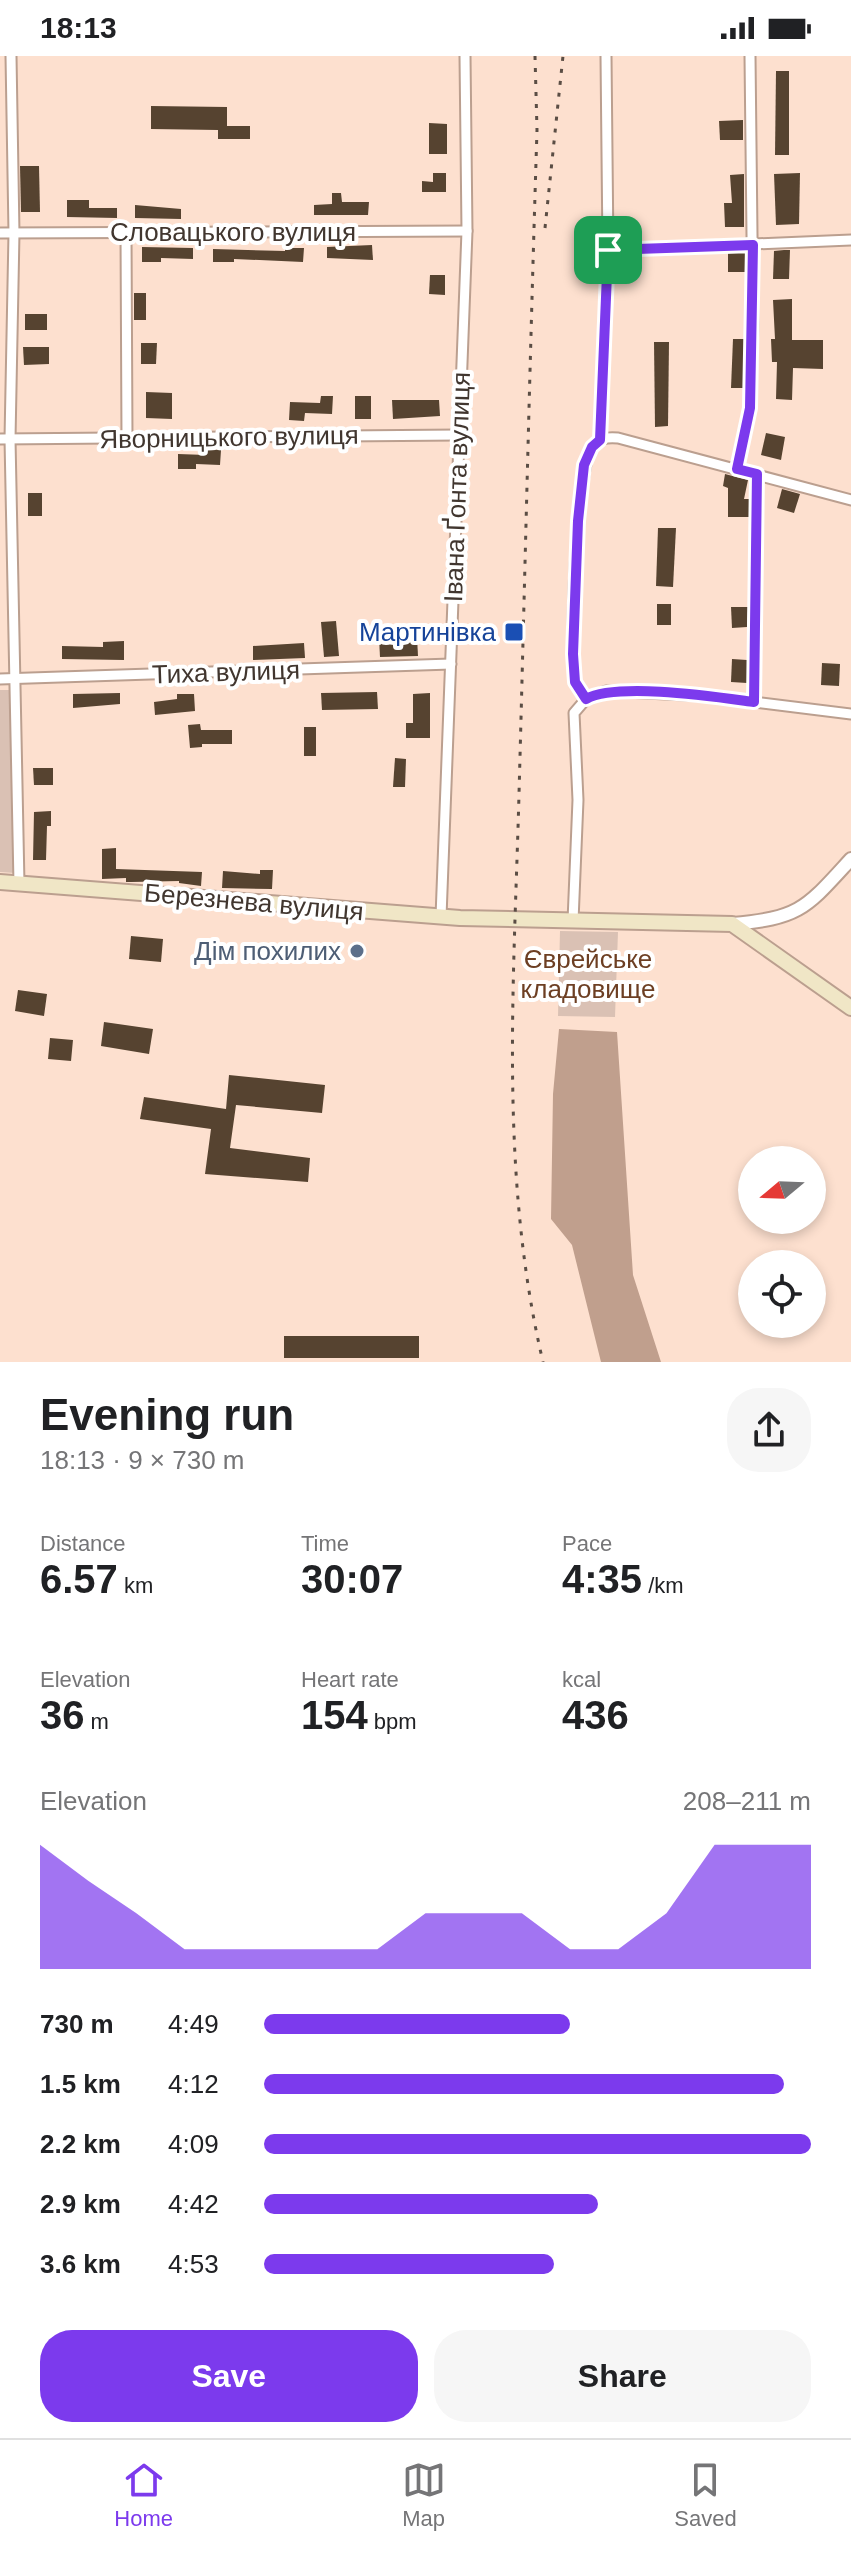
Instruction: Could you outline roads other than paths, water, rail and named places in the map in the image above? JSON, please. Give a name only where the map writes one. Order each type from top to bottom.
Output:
[{"type":"main road","name":"Березнева вулиця","points":[[0,882],[441,917],[732,924]]},
{"type":"main road","points":[[732,924],[851,1008]]},
{"type":"street","points":[[11,56],[14,233],[5,439],[15,679],[19,884]]},
{"type":"street","name":"Івана Ґонта вулиця","points":[[441,917],[467,231],[465,56]]},
{"type":"street","points":[[600,440],[608,250],[606,56]]},
{"type":"street","points":[[737,469],[750,408],[753,245],[750,56]]},
{"type":"street","name":"Словацького вулиця","points":[[0,233],[467,231]]},
{"type":"street","points":[[126,233],[127,438]]},
{"type":"street","points":[[608,250],[851,240]]},
{"type":"street","name":"Яворницького вулиця","points":[[5,439],[459,435]]},
{"type":"street","points":[[586,699],[575,682],[573,654],[578,521],[584,465],[592,447],[600,440],[618,438],[851,500]]},
{"type":"street","points":[[754,702],[757,474]]},
{"type":"street","name":"Тиха вулиця","points":[[0,679],[451,664]]},
{"type":"street","points":[[573,921],[578,800],[574,713],[586,699],[606,691],[705,696],[851,714]]},
{"type":"street","points":[[732,924],[775,920],[809,905],[851,859]]},
{"type":"railway","points":[[535,56],[537,130],[514,937],[513,1079],[520,1221],[529,1292],[543,1362]]},
{"type":"railway","points":[[545,228],[563,56]]},
{"type":"place","name":"Мартинівка","points":[[514,632]]},
{"type":"place","name":"Дiм похилих","points":[[357,951]]},
{"type":"park label","name":"Єврейське кладовище","points":[[588,974]]}]
